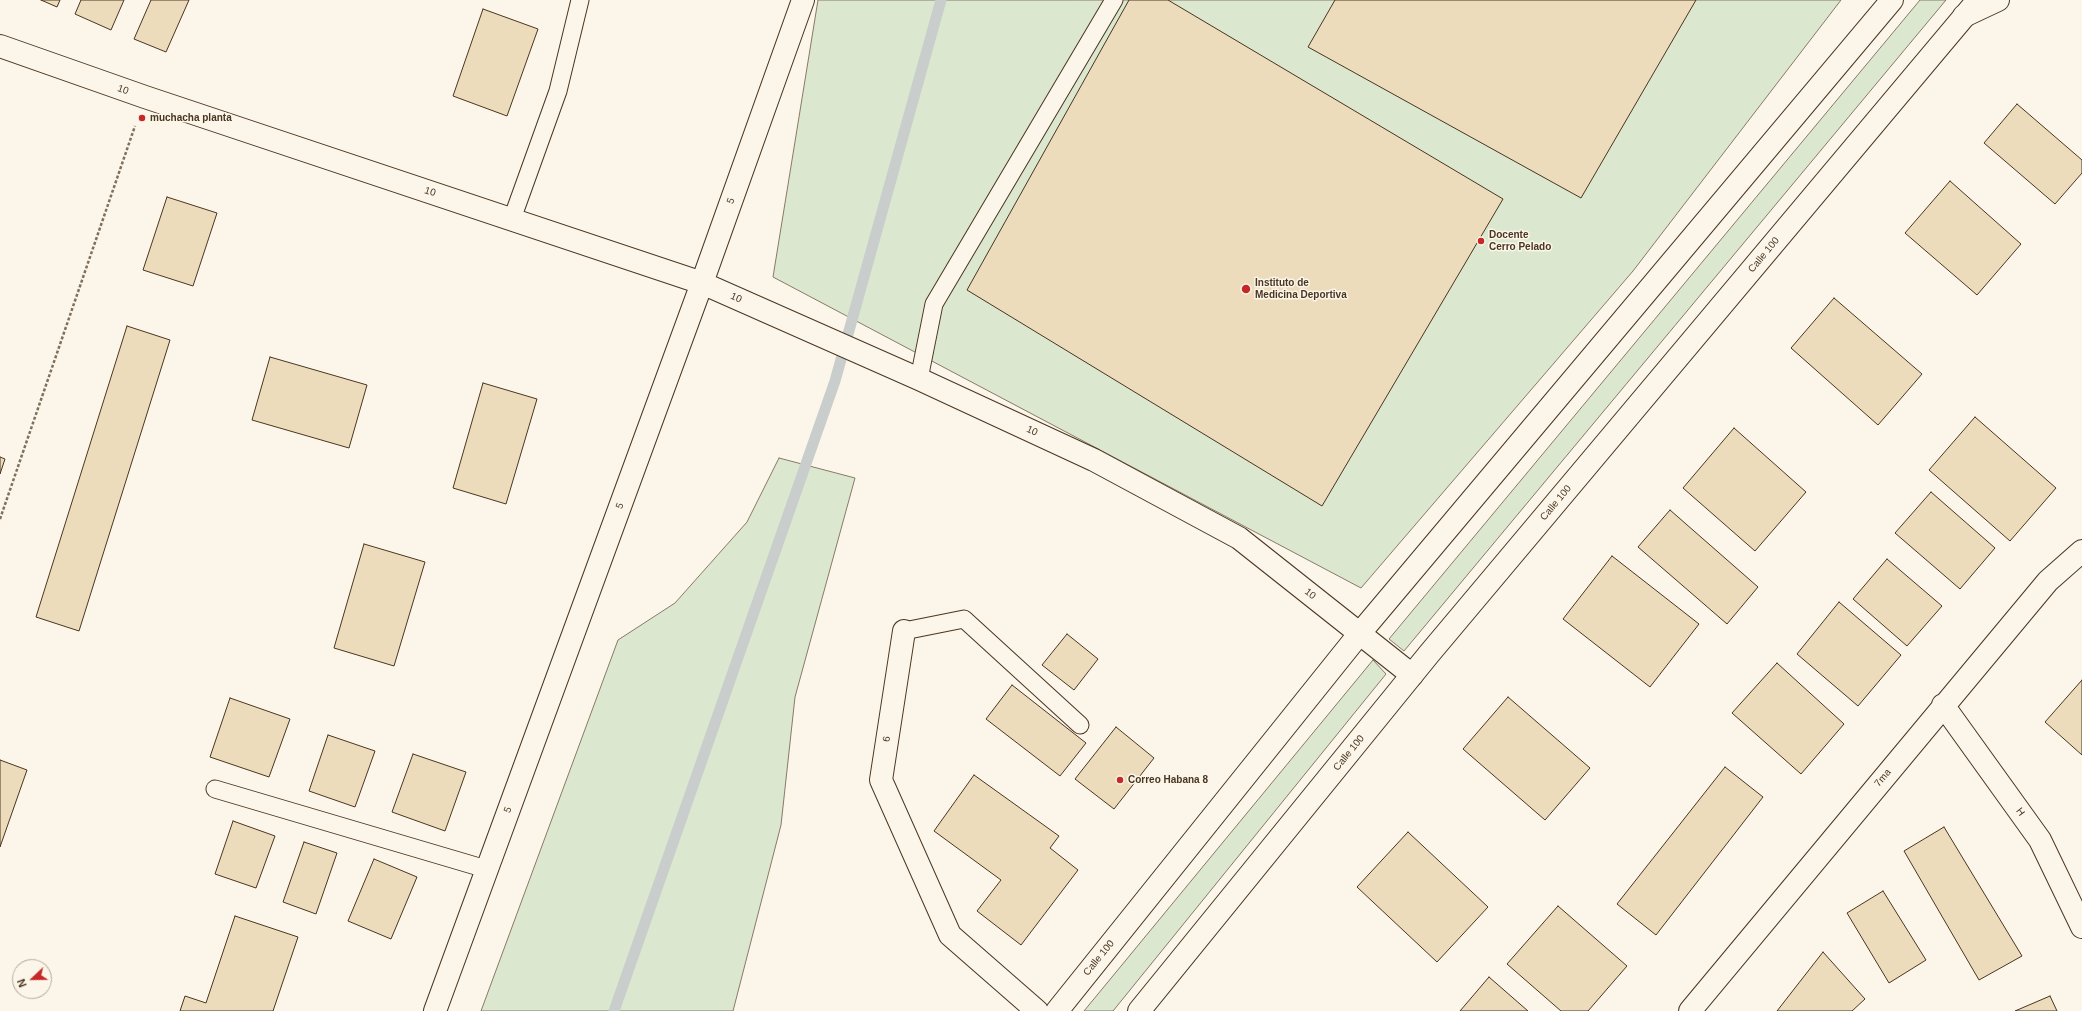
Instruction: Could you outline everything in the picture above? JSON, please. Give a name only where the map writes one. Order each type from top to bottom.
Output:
[{"type":"main road","name":"5","points":[[435,1011],[702,283],[803,0]]},
{"type":"main road","name":"Calle 100","points":[[1057,1011],[1360,633],[1892,0]]},
{"type":"main road","name":"Calle 100","points":[[1140,1011],[1412,675],[1978,0]]},
{"type":"main road","points":[[1964,16],[1998,0]]},
{"type":"main road","name":"10","points":[[0,46],[145,97],[702,283],[868,356],[1094,460],[1239,538],[1412,675]]},
{"type":"main road","name":"7ma","points":[[1690,1011],[1943,705],[2048,581],[2082,551]]},
{"type":"main road","name":"6","points":[[904,631],[881,780],[950,935],[1037,1011]]},
{"type":"main road","name":"H","points":[[1943,705],[2040,840],[2082,926]]},
{"type":"lane","points":[[512,219],[558,90],[580,0]]},
{"type":"lane","points":[[919,379],[934,304],[1114,0]]},
{"type":"lane","name":"6","points":[[904,631],[964,619],[1080,725]]},
{"type":"lane","points":[[215,789],[486,869]]},
{"type":"path","points":[[0,519],[145,97]]},
{"type":"green space","points":[[818,0],[1841,0],[1633,271],[1361,588],[773,277]]},
{"type":"green space","points":[[1920,0],[1946,0],[1404,651],[1389,639]]},
{"type":"green space","points":[[779,458],[855,478],[795,697],[781,825],[733,1011],[481,1011],[618,640],[675,603],[747,522]]},
{"type":"green space","points":[[1373,660],[1386,674],[1113,1011],[1084,1011]]},
{"type":"building","points":[[41,0],[60,0],[57,7]]},
{"type":"building","points":[[81,0],[124,0],[111,30],[75,14]]},
{"type":"building","points":[[151,0],[189,0],[166,52],[134,39]]},
{"type":"building","points":[[1129,0],[1168,0],[1503,199],[1322,506],[967,290]]},
{"type":"building","points":[[1335,0],[1696,0],[1581,198],[1308,47]]},
{"type":"building","points":[[483,9],[538,29],[507,116],[453,96]]},
{"type":"building","points":[[2017,104],[2082,160],[2082,173],[2055,204],[1984,143]]},
{"type":"building","points":[[1950,181],[2021,244],[1977,295],[1905,233]]},
{"type":"building","points":[[167,197],[217,213],[193,286],[143,270]]},
{"type":"building","points":[[1834,298],[1922,374],[1878,425],[1791,348]]},
{"type":"building","points":[[127,326],[170,340],[79,631],[36,617]]},
{"type":"building","points":[[270,357],[367,385],[349,448],[252,420]]},
{"type":"building","points":[[483,383],[537,399],[506,504],[453,488]]},
{"type":"building","points":[[1975,417],[2056,488],[2010,541],[1929,470]]},
{"type":"building","points":[[1734,428],[1806,492],[1755,551],[1683,488]]},
{"type":"building","points":[[0,457],[5,459],[0,474]]},
{"type":"building","points":[[1931,492],[1995,548],[1960,589],[1895,533]]},
{"type":"building","points":[[1670,510],[1758,587],[1727,624],[1638,547]]},
{"type":"building","points":[[364,544],[425,562],[394,666],[334,648]]},
{"type":"building","points":[[1612,556],[1699,624],[1650,687],[1563,619]]},
{"type":"building","points":[[1887,559],[1942,606],[1907,646],[1853,599]]},
{"type":"building","points":[[1839,602],[1901,655],[1858,706],[1797,654]]},
{"type":"building","points":[[1067,634],[1098,659],[1074,690],[1042,665]]},
{"type":"building","points":[[1777,663],[1844,724],[1801,774],[1732,713]]},
{"type":"building","points":[[2082,680],[2082,755],[2045,722]]},
{"type":"building","points":[[1012,685],[1086,743],[1060,776],[986,719]]},
{"type":"building","points":[[1508,697],[1590,768],[1545,820],[1463,749]]},
{"type":"building","points":[[230,698],[290,719],[269,777],[210,757]]},
{"type":"building","points":[[1116,727],[1154,758],[1114,809],[1075,779]]},
{"type":"building","points":[[328,735],[375,751],[355,807],[309,791]]},
{"type":"building","points":[[413,754],[466,772],[445,831],[392,812]]},
{"type":"building","points":[[0,760],[27,770],[0,847]]},
{"type":"building","points":[[1725,767],[1763,797],[1656,935],[1617,904]]},
{"type":"building","points":[[974,775],[1059,836],[1050,848],[1078,870],[1021,945],[977,911],[1001,880],[934,831]]},
{"type":"building","points":[[233,821],[275,836],[256,888],[215,874]]},
{"type":"building","points":[[1944,827],[2022,956],[1979,980],[1904,851]]},
{"type":"building","points":[[1408,832],[1488,907],[1437,962],[1357,887]]},
{"type":"building","points":[[304,842],[337,853],[316,914],[283,902]]},
{"type":"building","points":[[374,859],[417,877],[391,939],[348,921]]},
{"type":"building","points":[[1883,891],[1926,960],[1889,983],[1847,913]]},
{"type":"building","points":[[1558,906],[1627,966],[1588,1011],[1561,1011],[1507,964]]},
{"type":"building","points":[[235,916],[298,937],[273,1011],[180,1011],[185,996],[206,1003]]},
{"type":"building","points":[[1823,952],[1865,999],[1852,1011],[1777,1011]]},
{"type":"building","points":[[1489,977],[1528,1011],[1460,1011]]},
{"type":"building","points":[[2050,996],[2057,1011],[2015,1011]]},
{"type":"waterway","points":[[614,1011],[835,381],[941,0]]},
{"type":"place","name":"muchacha planta","points":[[142,118]]},
{"type":"place","name":"Docente Cerro Pelado","points":[[1481,241]]},
{"type":"place","name":"Instituto de Medicina Deportiva","points":[[1246,289]]},
{"type":"place","name":"Correo Habana 8","points":[[1120,780]]}]
